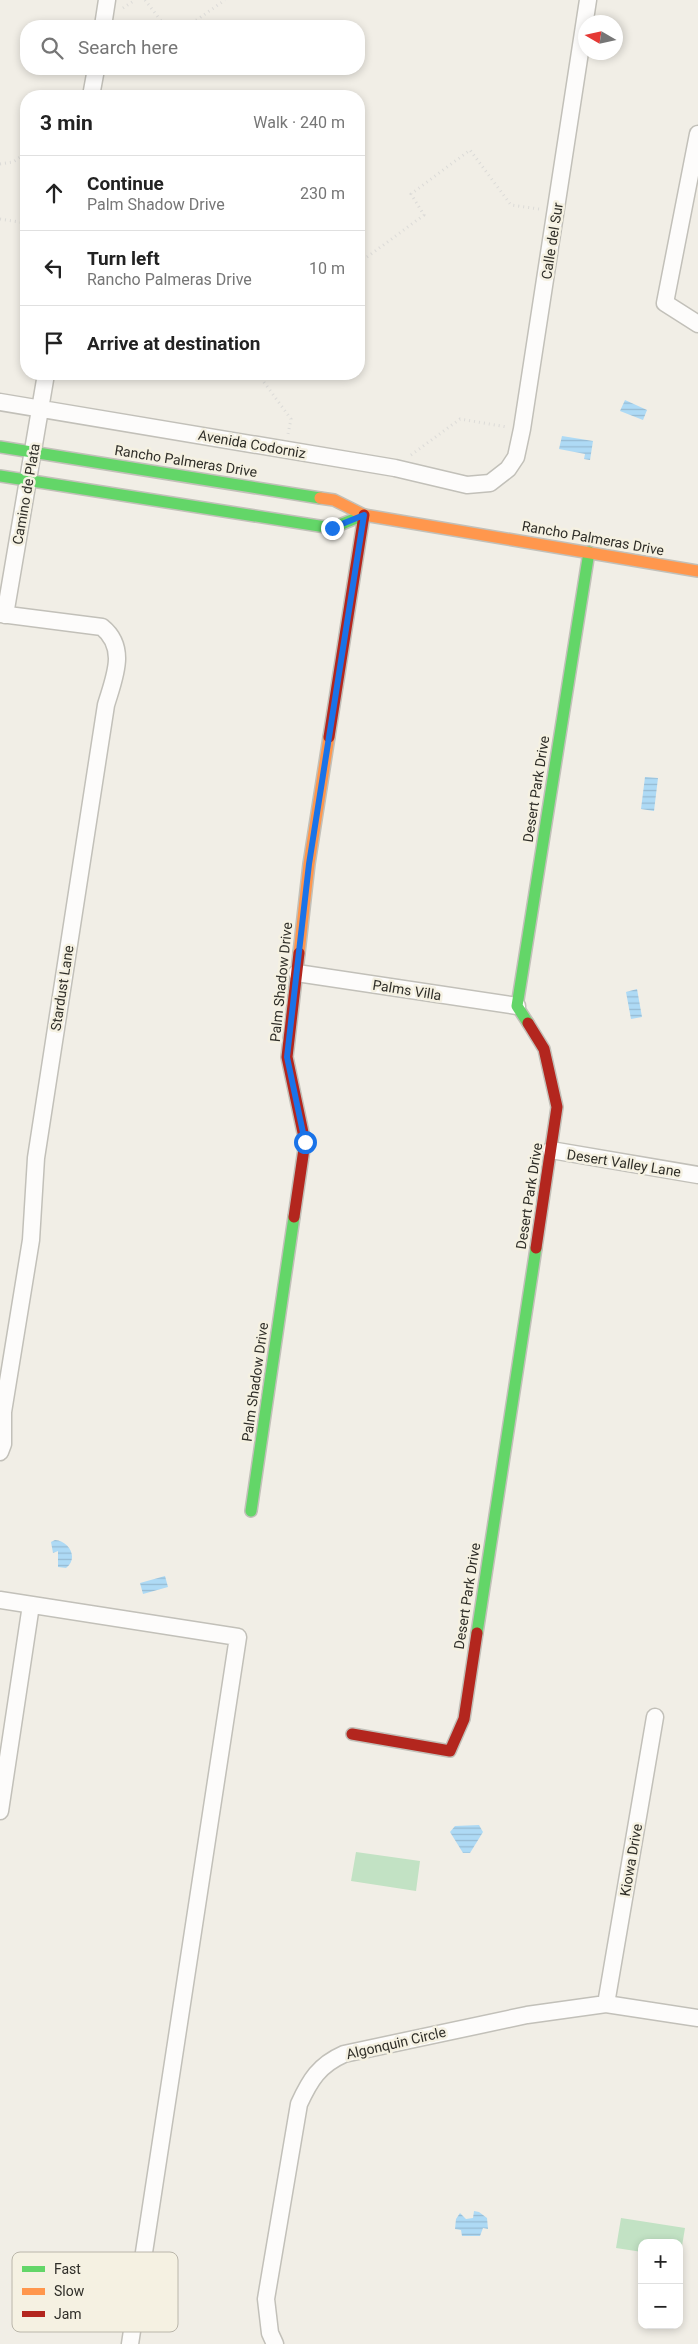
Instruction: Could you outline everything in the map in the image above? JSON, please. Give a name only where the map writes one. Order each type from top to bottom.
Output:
[{"type":"street","points":[[103,20],[107,0]]},
{"type":"street","name":"Calle del Sur","points":[[501,476],[508,470],[516,457],[522,430],[588,0]]},
{"type":"street","points":[[92,90],[95,75]]},
{"type":"street","points":[[698,134],[665,303],[698,324]]},
{"type":"street","name":"Camino de Plata","points":[[3,614],[34,452],[45,380]]},
{"type":"street","name":"Avenida Codorniz","points":[[0,402],[395,468],[467,484],[490,483],[501,476]]},
{"type":"street","name":"Rancho Palmeras Drive","points":[[0,446],[334,500],[364,515],[698,571]]},
{"type":"street","points":[[0,476],[332,528],[364,515]]},
{"type":"street","name":"Palm Shadow Drive","points":[[251,1511],[305,1142],[287,1057],[309,864],[364,515]]},
{"type":"street","name":"Desert Park Drive","points":[[352,1734],[450,1751],[464,1720],[557,1107],[544,1049],[517,1006],[589,552]]},
{"type":"street","name":"Stardust Lane","points":[[0,1452],[3,1444],[3,1412],[31,1240],[36,1158],[106,705],[117,667],[118,652],[113,639],[102,627],[3,614]]},
{"type":"street","name":"Palms Villa","points":[[297,973],[517,1006]]},
{"type":"street","name":"Desert Valley Lane","points":[[551,1150],[698,1175]]},
{"type":"street","points":[[0,1600],[238,1637],[144,2252]]},
{"type":"street","points":[[0,1811],[31,1605]]},
{"type":"street","name":"Kiowa Drive","points":[[606,2004],[655,1717]]},
{"type":"street","name":"Algonquin Circle","points":[[275,2344],[268,2325],[266,2299],[299,2104],[308,2085],[328,2062],[344,2054],[527,2015],[606,2004],[698,2018]]},
{"type":"path","points":[[145,0],[160,20]]},
{"type":"path","points":[[197,20],[225,0]]},
{"type":"path","points":[[365,259],[424,215],[411,194],[470,150],[511,206],[557,211]]},
{"type":"path","points":[[0,164],[13,162],[20,157]]},
{"type":"path","points":[[0,219],[20,222]]},
{"type":"path","points":[[262,380],[290,419],[285,449]]},
{"type":"path","points":[[395,468],[460,419],[522,430]]},
{"type":"green space","points":[[356,1852],[420,1861],[416,1891],[351,1881]]},
{"type":"green space","points":[[621,2218],[685,2228],[683,2240],[638,2239],[638,2251],[616,2248]]},
{"type":"water","points":[[625,400],[647,410],[643,420],[620,411]]},
{"type":"water","points":[[562,436],[593,441],[590,460],[584,459],[585,454],[559,449]]},
{"type":"water","points":[[645,777],[658,778],[654,811],[641,809]]},
{"type":"water","points":[[637,989],[642,1017],[631,1019],[626,992]]},
{"type":"water","points":[[55,1540],[64,1543],[71,1551],[72,1560],[66,1568],[58,1567],[58,1551],[53,1553],[51,1542]]},
{"type":"water","points":[[165,1576],[168,1587],[143,1594],[140,1583]]},
{"type":"water","points":[[479,1825],[483,1832],[470,1853],[463,1853],[450,1832],[455,1826]]},
{"type":"water","points":[[474,2211],[487,2218],[488,2229],[483,2228],[480,2236],[462,2236],[461,2230],[455,2229],[456,2219],[460,2213],[466,2219],[473,2218]]},
{"type":"traffic: fast","points":[[0,447],[320,498]]},
{"type":"traffic: fast","points":[[0,476],[332,528],[364,515]]},
{"type":"traffic: fast","points":[[528,1023],[517,1006],[589,552]]},
{"type":"traffic: fast","points":[[251,1511],[294,1217]]},
{"type":"traffic: fast","points":[[477,1633],[536,1248]]},
{"type":"traffic: slow","points":[[320,498],[334,500],[364,515],[698,571]]},
{"type":"traffic: slow","points":[[299,953],[309,864],[329,737]]},
{"type":"traffic: jam","points":[[329,737],[364,515]]},
{"type":"traffic: jam","points":[[294,1217],[305,1142],[287,1057],[299,953]]},
{"type":"traffic: jam","points":[[528,1023],[544,1049],[557,1107],[536,1248]]},
{"type":"traffic: jam","points":[[352,1734],[450,1751],[464,1719],[477,1633]]},
{"type":"route","points":[[305,1142],[287,1057],[309,864],[364,515],[332,528]]}]
